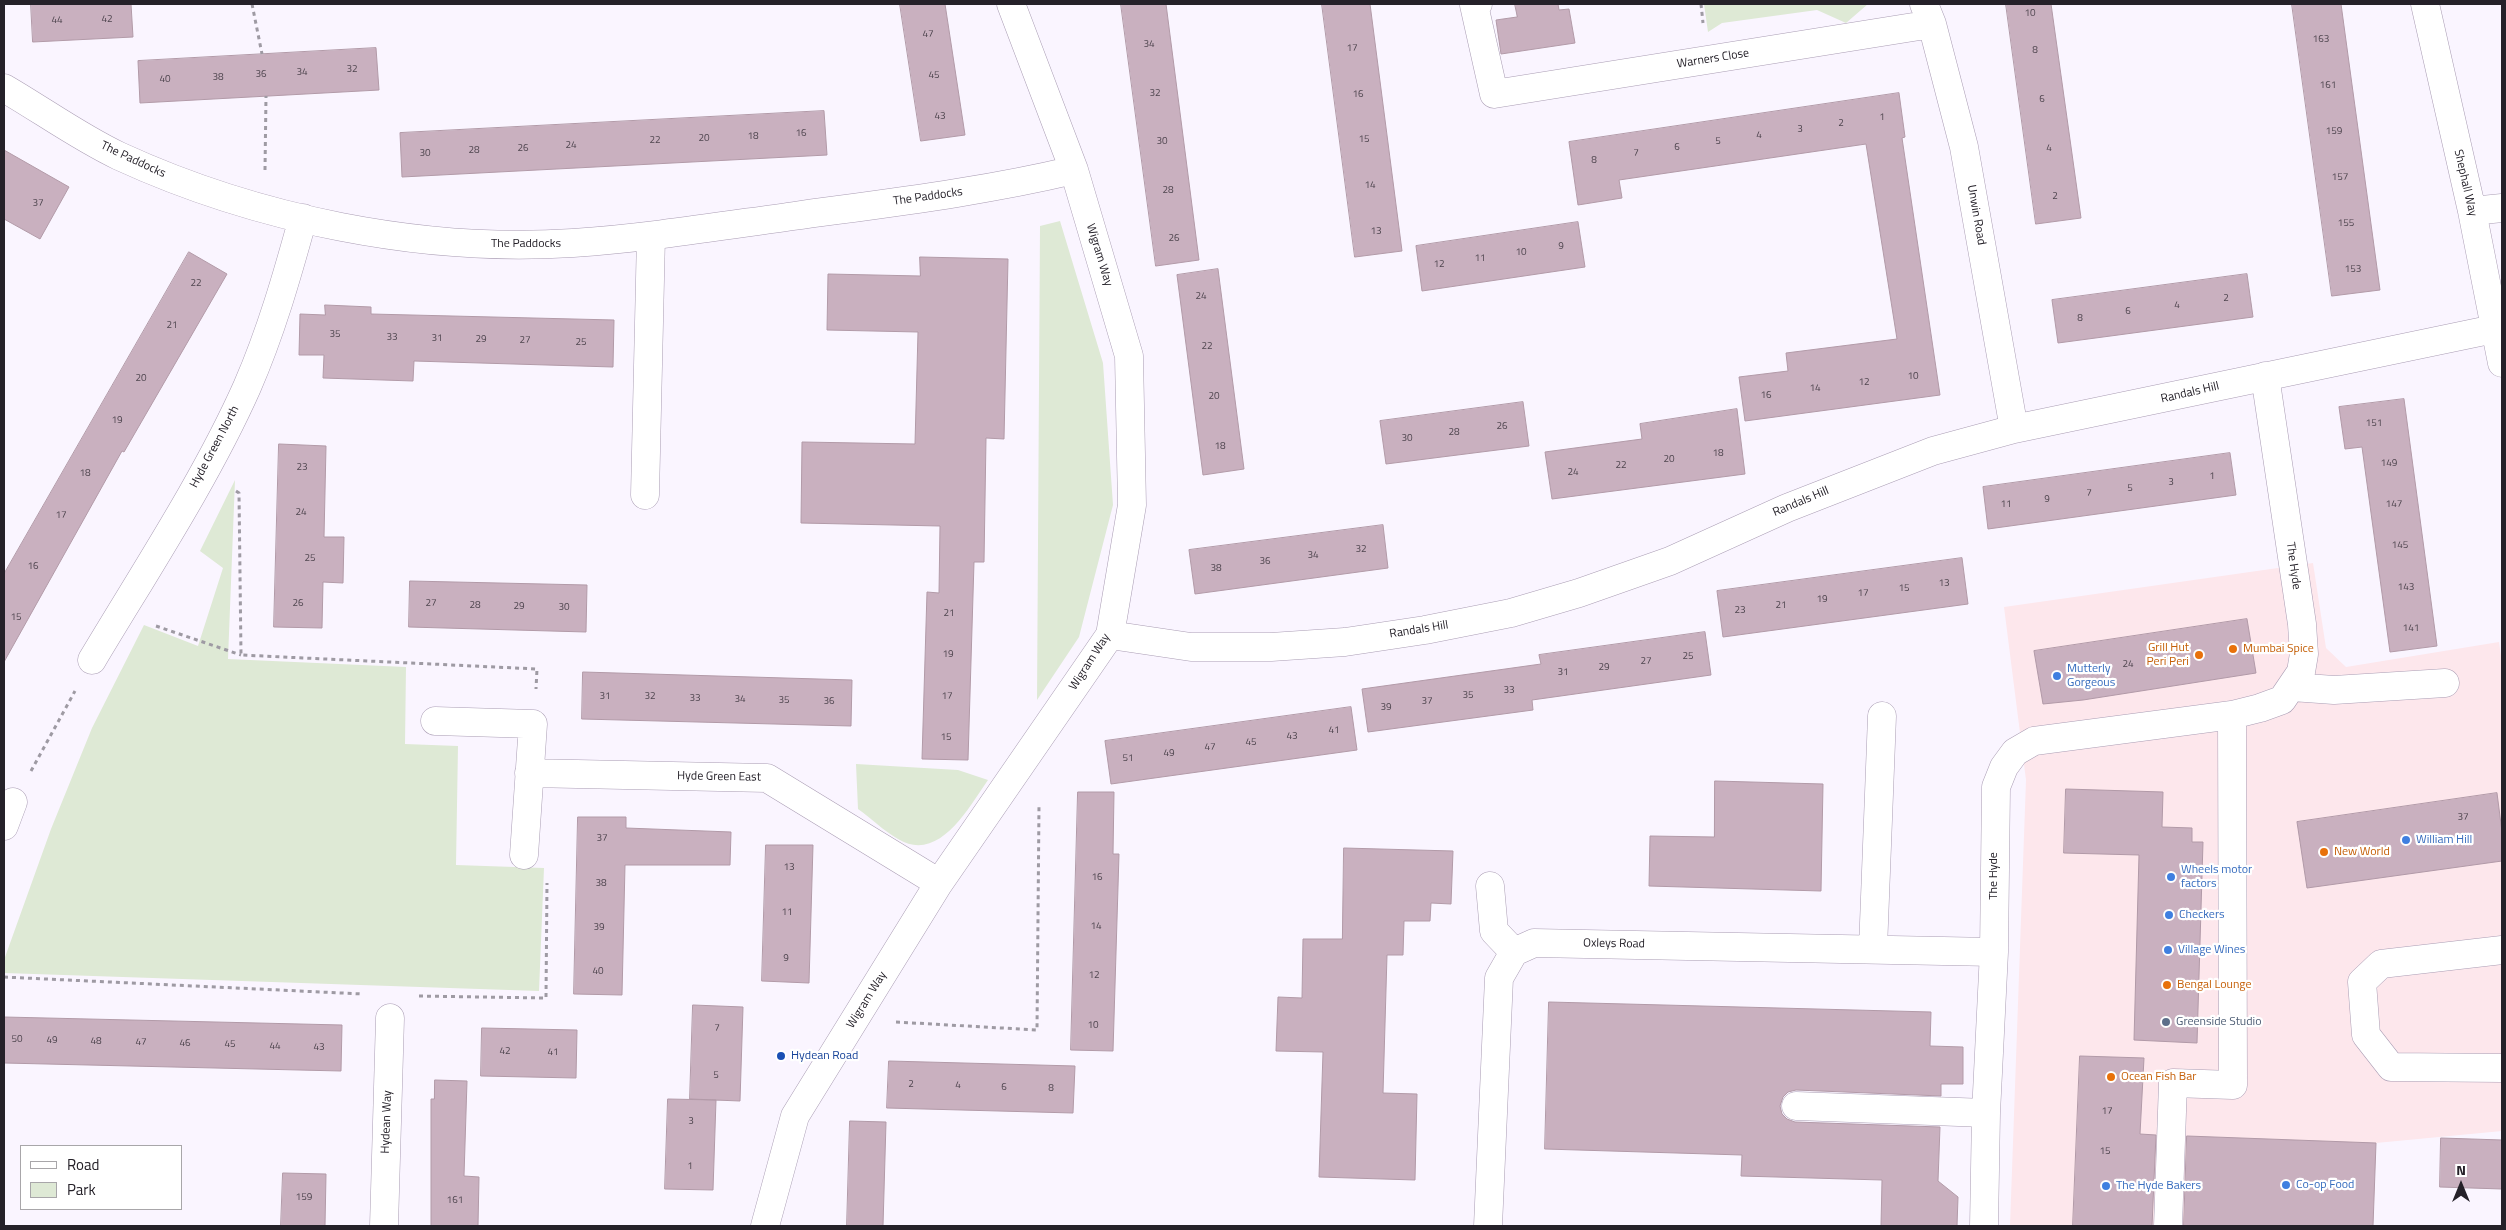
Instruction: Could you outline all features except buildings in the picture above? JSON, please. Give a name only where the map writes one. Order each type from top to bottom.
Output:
[{"type":"street","name":"Wigram Way","points":[[765,1226],[795,1116],[939,883],[1110,635],[1132,505],[1129,356],[1074,170],[1011,4]]},
{"type":"street","name":"Warners Close","points":[[1478,4],[1474,6],[1494,94],[1928,14]]},
{"type":"street","name":"Shephall Way","points":[[2425,4],[2472,211],[2502,363]]},
{"type":"street","name":"Unwin Road","points":[[1928,14],[1964,147],[2014,429]]},
{"type":"street","name":"The Paddocks","points":[[4,88],[116,155],[181,182],[264,209],[418,239],[492,244],[571,244],[651,236],[1014,185],[1074,170]]},
{"type":"street","points":[[2472,211],[2502,208]]},
{"type":"street","name":"Hyde Green North","points":[[92,660],[202,473],[246,388],[278,307],[303,218]]},
{"type":"street","points":[[645,495],[651,236]]},
{"type":"street","name":"Randals Hill","points":[[1110,635],[1191,647],[1271,647],[1363,639],[1425,630],[1511,613],[1579,593],[1670,561],[1787,508],[1933,451],[2014,429],[2494,329]]},
{"type":"street","name":"The Hyde","points":[[1984,1226],[1986,1113],[1994,952],[1996,786],[2004,767],[2015,752],[2034,741],[2232,715],[2260,708],[2282,700],[2301,672],[2304,654],[2303,639],[2265,376]]},
{"type":"street","points":[[2292,687],[2334,690],[2445,683]]},
{"type":"street","points":[[2168,1226],[2173,1083],[2233,1085],[2232,715]]},
{"type":"street","points":[[1873,949],[1882,716]]},
{"type":"street","points":[[435,720],[533,724],[524,855]]},
{"type":"street","name":"Hyde Green East","points":[[529,773],[767,778],[939,883]]},
{"type":"street","points":[[1488,1226],[1499,978],[1514,952],[1494,931],[1490,886]]},
{"type":"street","name":"Oxleys Road","points":[[1514,952],[1534,943],[1994,952]]},
{"type":"street","points":[[2502,950],[2381,964],[2362,982],[2366,1035],[2391,1067],[2502,1068]]},
{"type":"street","name":"Hydean Way","points":[[384,1226],[389,1007]]},
{"type":"street","points":[[1796,1106],[1986,1113]]},
{"type":"path","points":[[252,4],[262,54]]},
{"type":"path","points":[[264,209],[266,96]]},
{"type":"path","points":[[239,493],[241,655]]},
{"type":"path","points":[[119,614],[241,655],[537,669],[533,724]]},
{"type":"path","points":[[8,814],[92,660]]},
{"type":"path","points":[[855,1020],[1037,1030],[1039,796]]},
{"type":"path","points":[[4,977],[389,1007],[546,998],[547,855],[524,855]]},
{"type":"shaded area","points":[[2313,563],[2326,648],[2346,667],[2499,642],[2502,663],[2502,1131],[2376,1143],[2373,1226],[2010,1226],[2026,780],[2004,607]]},
{"type":"green space","points":[[1704,4],[1868,4],[1846,23],[1817,10],[1722,23],[1708,32]]},
{"type":"green space","points":[[1060,221],[1103,363],[1113,505],[1079,637],[1037,700],[1040,226]]},
{"type":"green space","points":[[235,480],[228,659],[406,667],[405,744],[458,746],[456,865],[544,868],[539,991],[4,973],[4,960],[51,829],[92,728],[144,625],[198,646],[223,568],[200,551]]},
{"type":"green space","points":[[856,764],[958,770],[988,780],[972,804],[951,829],[927,844],[913,845],[893,836],[858,809]]},
{"type":"place","name":"Mumbai Spice","points":[[2233,649]]},
{"type":"place","name":"Grill Hut Peri Peri","points":[[2199,655]]},
{"type":"place","name":"Mutterly Gorgeous","points":[[2057,676]]},
{"type":"place","name":"William Hill","points":[[2406,840]]},
{"type":"place","name":"New World","points":[[2324,852]]},
{"type":"place","name":"Wheels motor factors","points":[[2171,877]]},
{"type":"place","name":"Checkers","points":[[2169,915]]},
{"type":"place","name":"Village Wines","points":[[2168,950]]},
{"type":"place","name":"Bengal Lounge","points":[[2167,985]]},
{"type":"place","name":"Greenside Studio","points":[[2166,1022]]},
{"type":"place","name":"Hydean Road","points":[[781,1056]]},
{"type":"place","name":"Ocean Fish Bar","points":[[2111,1077]]},
{"type":"place","name":"Co-op Food","points":[[2286,1185]]},
{"type":"place","name":"The Hyde Bakers","points":[[2106,1186]]}]
